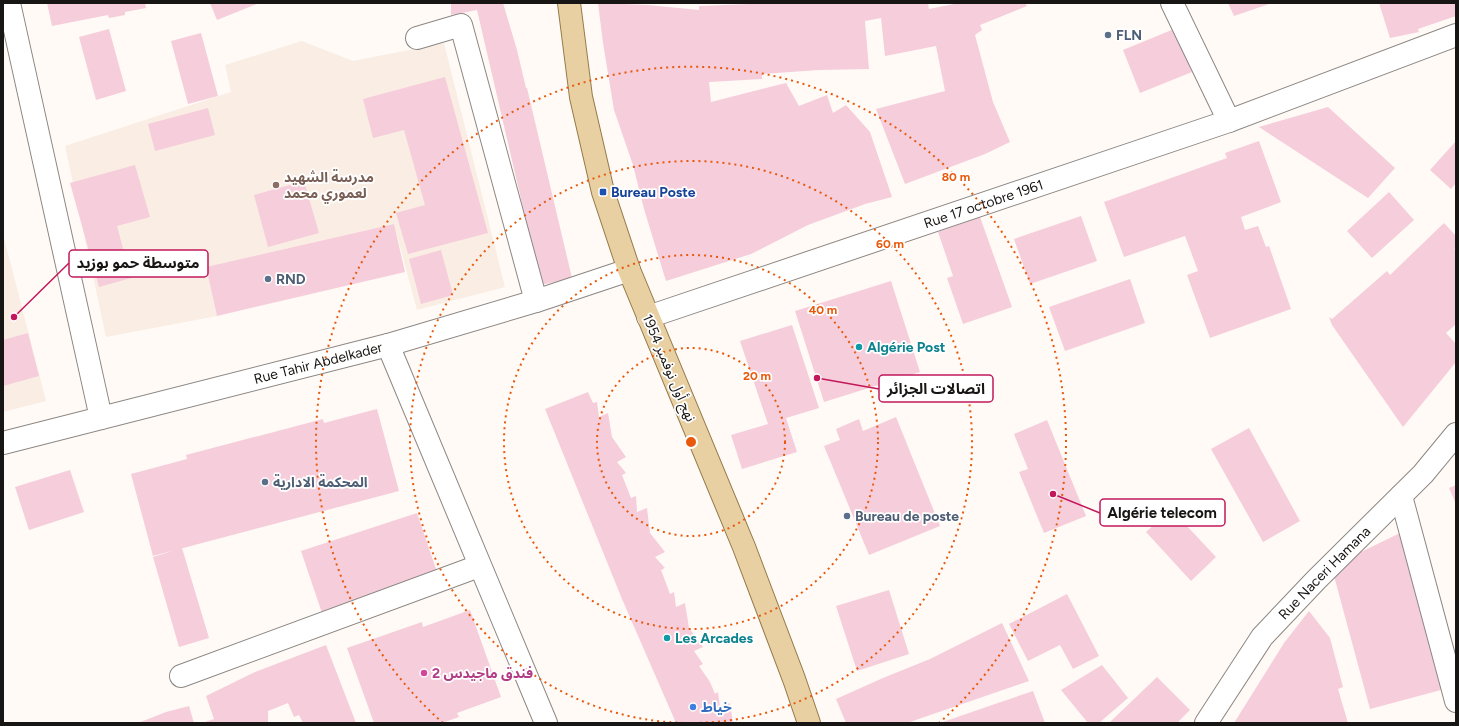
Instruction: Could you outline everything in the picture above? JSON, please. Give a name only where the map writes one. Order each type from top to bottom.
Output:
[{"type":"main road","name":"نهج أول نوفمبر 1954","points":[[568,3],[581,97],[603,192],[629,270],[744,547],[809,723]]},
{"type":"street","points":[[9,3],[100,418]]},
{"type":"street","points":[[1172,3],[1229,121]]},
{"type":"street","points":[[417,38],[461,25],[536,301]]},
{"type":"street","name":"Rue 17 octobre 1961","points":[[648,317],[1229,121],[1456,35]]},
{"type":"street","name":"Rue Tahir Abdelkader","points":[[3,442],[388,345],[536,301],[629,270]]},
{"type":"street","points":[[388,345],[479,566],[546,723]]},
{"type":"street","name":"Rue Naceri Hamana","points":[[1206,723],[1262,637],[1423,474],[1456,434]]},
{"type":"street","points":[[1401,496],[1456,701]]},
{"type":"street","points":[[181,676],[479,566]]},
{"type":"shaded area","name":"مدرسة الشهيد لعموري محمد","points":[[302,41],[353,61],[444,43],[505,287],[417,310],[394,224],[206,267],[217,316],[106,337],[65,146],[231,92],[225,65]]},
{"type":"shaded area","points":[[3,234],[46,401],[3,412]]},
{"type":"building","points":[[47,3],[145,3],[146,8],[125,12],[125,15],[109,18],[108,15],[52,26]]},
{"type":"building","points":[[210,3],[259,3],[217,20]]},
{"type":"building","points":[[451,3],[503,3],[527,88],[572,278],[541,285],[477,10],[451,15]]},
{"type":"building","points":[[598,3],[648,5],[699,10],[699,6],[750,3],[928,3],[929,9],[959,3],[1025,3],[1027,6],[980,25],[982,30],[975,35],[993,102],[1010,142],[985,154],[905,184],[876,109],[945,91],[936,46],[885,56],[881,18],[865,21],[869,69],[819,70],[762,74],[762,79],[709,82],[711,102],[786,83],[799,106],[827,95],[833,113],[846,105],[870,132],[892,197],[865,204],[808,225],[751,254],[666,281],[644,209],[633,165],[614,110]]},
{"type":"building","points":[[1228,3],[1272,3],[1234,16]]},
{"type":"building","points":[[1379,3],[1456,3],[1456,16],[1418,29],[1419,32],[1390,38]]},
{"type":"building","points":[[109,29],[126,91],[96,100],[79,37]]},
{"type":"building","points":[[1174,29],[1192,72],[1140,93],[1123,50]]},
{"type":"building","points":[[201,33],[218,96],[188,104],[171,41]]},
{"type":"building","points":[[445,77],[488,233],[408,254],[396,213],[425,205],[404,130],[373,138],[363,99]]},
{"type":"building","points":[[1328,107],[1395,168],[1368,198],[1259,127]]},
{"type":"building","points":[[208,108],[215,135],[155,151],[148,124]]},
{"type":"building","points":[[1259,141],[1281,202],[1241,217],[1245,230],[1258,226],[1266,247],[1269,246],[1291,309],[1210,338],[1187,275],[1198,271],[1185,236],[1124,257],[1104,202],[1227,158],[1225,153]]},
{"type":"building","points":[[1456,141],[1456,183],[1451,189],[1430,170]]},
{"type":"building","points":[[135,165],[150,217],[117,226],[131,278],[99,287],[70,183]]},
{"type":"building","points":[[304,181],[319,233],[268,247],[254,195]]},
{"type":"building","points":[[1389,192],[1414,220],[1372,258],[1347,231]]},
{"type":"building","points":[[1081,216],[1097,261],[1030,284],[1014,239]]},
{"type":"building","points":[[980,217],[1012,307],[963,324],[947,278],[953,276],[938,232]]},
{"type":"building","points":[[1444,223],[1456,236],[1456,248],[1454,249],[1456,251],[1456,324],[1446,333],[1456,344],[1456,362],[1403,427],[1332,325],[1329,317],[1332,319],[1387,271],[1390,275]]},
{"type":"building","name":"RND","points":[[394,224],[405,272],[217,316],[206,267]]},
{"type":"building","points":[[441,250],[453,295],[421,304],[409,259]]},
{"type":"building","points":[[1130,279],[1145,323],[1065,351],[1049,307]]},
{"type":"building","name":"Algérie Post","points":[[891,281],[920,372],[824,402],[795,311]]},
{"type":"building","points":[[792,325],[819,408],[786,418],[797,452],[742,469],[731,435],[768,424],[740,341]]},
{"type":"building","points":[[28,333],[39,376],[3,386],[3,340]]},
{"type":"building","points":[[588,392],[593,403],[597,402],[599,417],[608,413],[612,437],[626,457],[617,462],[626,473],[622,475],[631,498],[636,496],[637,512],[647,508],[650,533],[665,552],[655,557],[665,568],[661,570],[670,594],[674,592],[676,607],[685,603],[689,628],[703,647],[694,651],[703,664],[699,666],[710,682],[715,694],[718,692],[720,707],[730,703],[733,723],[676,723],[622,599],[545,409]]},
{"type":"building","name":"المحكمة الادارية","points":[[377,409],[399,491],[153,556],[131,474],[187,459],[186,455],[323,419],[324,423]]},
{"type":"building","points":[[896,417],[940,526],[869,555],[824,446],[840,440],[836,429],[859,419],[863,431]]},
{"type":"building","points":[[1047,420],[1086,516],[1044,533],[1019,472],[1028,469],[1014,434]]},
{"type":"building","points":[[1249,428],[1300,521],[1263,542],[1211,449]]},
{"type":"building","points":[[70,470],[84,512],[29,530],[15,487]]},
{"type":"building","points":[[1456,485],[1456,504],[1449,488]]},
{"type":"building","points":[[1171,509],[1216,557],[1191,581],[1146,532]]},
{"type":"building","points":[[417,513],[438,575],[322,613],[301,551]]},
{"type":"building","points":[[1400,533],[1441,690],[1370,709],[1334,576],[1357,554]]},
{"type":"building","points":[[182,548],[209,638],[179,647],[153,557]]},
{"type":"building","points":[[889,590],[909,654],[857,671],[836,606]]},
{"type":"building","points":[[1067,594],[1099,656],[1073,669],[1060,645],[1028,661],[1009,624]]},
{"type":"building","name":"فندق ماجيدس 2","points":[[470,610],[501,697],[457,713],[459,717],[442,723],[374,723],[347,648],[422,622],[423,627]]},
{"type":"building","points":[[1309,611],[1330,638],[1343,687],[1338,689],[1348,723],[1234,723],[1284,643]]},
{"type":"building","points":[[1002,623],[1029,681],[907,723],[846,723],[836,699],[930,659]]},
{"type":"building","points":[[326,645],[356,723],[303,723],[299,715],[294,717],[288,703],[268,711],[268,723],[202,723],[214,719],[206,696],[255,672]]},
{"type":"building","points":[[1102,665],[1128,698],[1099,723],[1088,723],[1061,690]]},
{"type":"building","points":[[1157,677],[1190,710],[1177,723],[1109,723]]},
{"type":"building","points":[[1033,691],[1045,723],[940,723],[995,704]]},
{"type":"building","points":[[189,706],[194,723],[138,723],[166,712]]},
{"type":"place","name":"FLN","points":[[1108,35]]},
{"type":"place","name":"مدرسة الشهيد لعموري محمد","points":[[276,185]]},
{"type":"place","name":"Bureau Poste","points":[[603,192]]},
{"type":"place","name":"RND","points":[[268,279]]},
{"type":"place","name":"متوسطة حمو بوزيد","points":[[14,317]]},
{"type":"place","name":"Algérie Post","points":[[859,347]]},
{"type":"place","name":"اتصالات الجزائر","points":[[817,378]]},
{"type":"place","name":"المحكمة الادارية","points":[[265,482]]},
{"type":"place","name":"Algérie telecom","points":[[1053,494]]},
{"type":"place","name":"Bureau de poste","points":[[847,516]]},
{"type":"place","name":"Les Arcades","points":[[667,638]]},
{"type":"place","name":"فندق ماجيدس 2","points":[[424,673]]},
{"type":"place","name":"خياط","points":[[693,707]]}]
